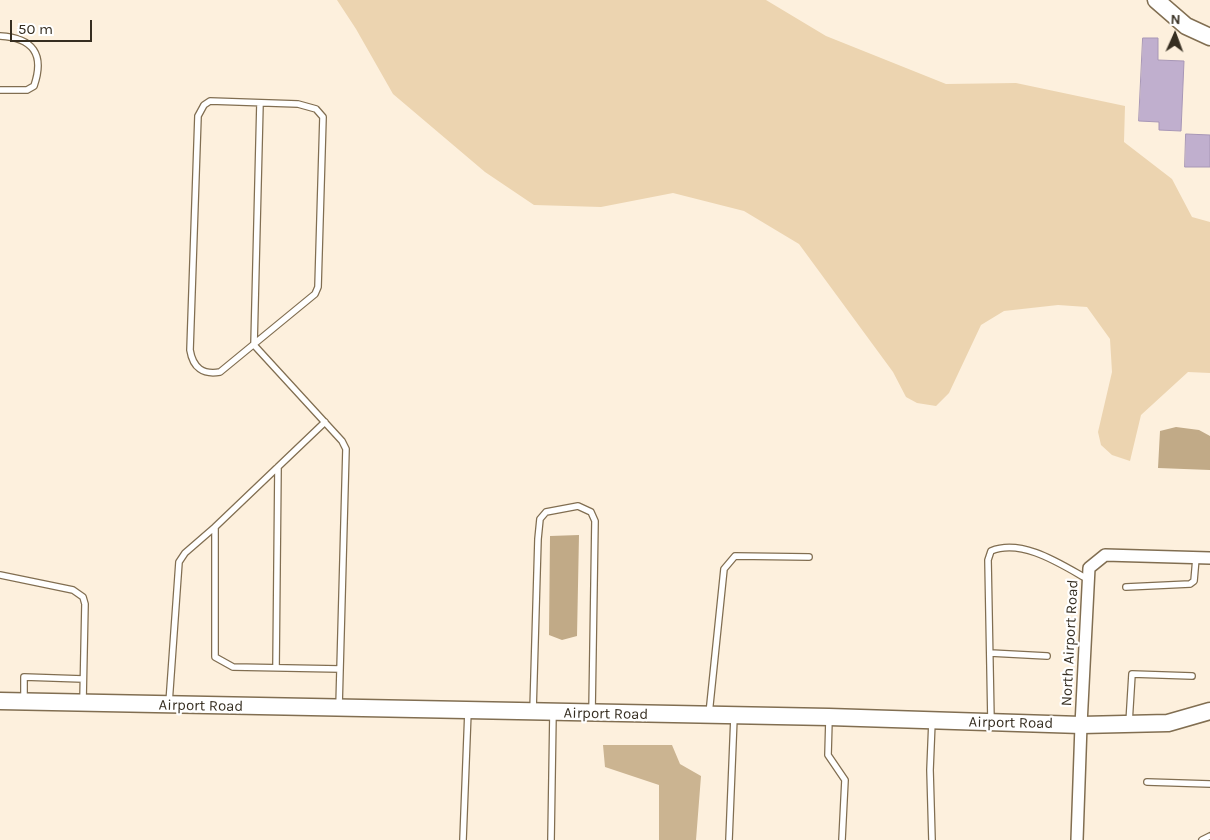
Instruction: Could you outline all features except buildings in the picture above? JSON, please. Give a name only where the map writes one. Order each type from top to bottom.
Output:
[{"type":"street","points":[[1156,0],[1186,26],[1210,37]]},
{"type":"street","name":"North Airport Road","points":[[1077,840],[1080,725],[1089,568],[1105,555],[1210,558]]},
{"type":"street","name":"Airport Road","points":[[0,701],[734,717],[829,717],[932,722],[1080,725],[1168,723],[1210,711]]},
{"type":"lane","points":[[0,36],[16,37],[24,40],[32,47],[36,55],[37,65],[34,86],[28,90],[0,90]]},
{"type":"lane","points":[[210,102],[308,106],[316,109],[323,117],[318,287],[315,294],[254,345],[220,372],[209,374],[200,370],[192,361],[190,350],[198,116],[204,106],[210,102]]},
{"type":"lane","points":[[260,103],[254,345],[325,422],[346,449],[339,709]]},
{"type":"lane","points":[[169,705],[179,562],[185,553],[215,527],[325,422]]},
{"type":"lane","points":[[276,668],[278,467]]},
{"type":"lane","points":[[533,713],[540,519],[546,512],[578,506],[591,512],[595,521],[592,714]]},
{"type":"lane","points":[[215,527],[216,656],[233,667],[340,669]]},
{"type":"lane","points":[[992,723],[988,560],[991,551],[997,549],[1034,551],[1088,580]]},
{"type":"lane","points":[[709,716],[724,569],[735,556],[809,557]]},
{"type":"lane","points":[[1126,587],[1190,584],[1194,581],[1196,558]]},
{"type":"lane","points":[[0,576],[73,590],[83,597],[85,604],[83,703]]},
{"type":"lane","points":[[990,653],[1047,656]]},
{"type":"lane","points":[[1129,724],[1132,674],[1192,676]]},
{"type":"lane","points":[[24,702],[24,677],[83,679]]},
{"type":"lane","points":[[463,840],[468,711]]},
{"type":"lane","points":[[551,840],[553,713]]},
{"type":"lane","points":[[729,840],[734,717]]},
{"type":"lane","points":[[829,717],[828,755],[845,780],[842,840]]},
{"type":"lane","points":[[932,722],[930,770],[932,840]]},
{"type":"lane","points":[[1147,782],[1210,784]]},
{"type":"lane","points":[[1202,840],[1210,836]]},
{"type":"shaded area","points":[[337,0],[766,0],[826,36],[946,84],[1016,83],[1125,106],[1124,142],[1172,179],[1192,217],[1210,222],[1210,373],[1188,372],[1141,415],[1130,461],[1112,455],[1101,445],[1098,432],[1112,372],[1110,339],[1087,307],[1058,305],[1004,311],[981,325],[949,393],[936,406],[917,403],[906,397],[893,372],[799,244],[744,211],[673,193],[601,207],[534,205],[485,172],[393,94]]},
{"type":"shaded area","points":[[1176,427],[1199,430],[1210,436],[1210,470],[1158,468],[1160,431]]},
{"type":"shaded area","points":[[579,535],[577,636],[562,640],[549,635],[550,536]]},
{"type":"shaded area","points":[[603,745],[672,745],[680,764],[701,776],[696,840],[659,840],[659,785],[605,767]]}]
